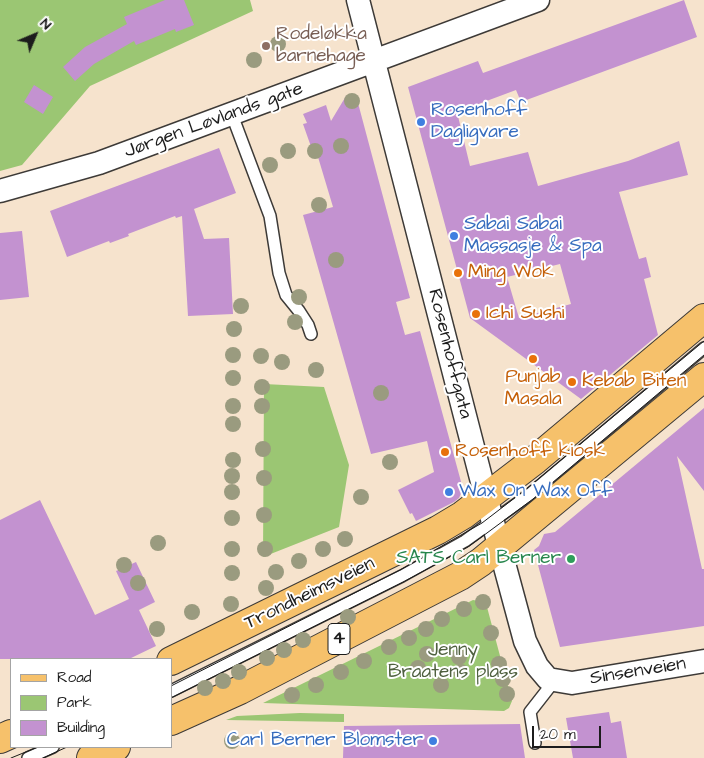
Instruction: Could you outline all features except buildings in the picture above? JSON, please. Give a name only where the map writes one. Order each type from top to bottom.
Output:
[{"type":"main road","name":"Trondheimsveien","points":[[172,721],[240,690],[460,576],[494,522],[704,318]]},
{"type":"main road","name":"Trondheimsveien","points":[[172,661],[438,530],[494,522],[704,377]]},
{"type":"main road","points":[[91,758],[114,748]]},
{"type":"street","name":"Rosenhoffgata","points":[[358,0],[525,641],[537,666],[548,679],[564,681]]},
{"type":"street","name":"Jørgen Løvlands gate","points":[[0,191],[100,163],[538,0]]},
{"type":"street","name":"Sinsenveien","points":[[564,681],[704,661]]},
{"type":"lane","points":[[232,115],[270,216],[279,274],[286,295],[308,325],[310,334]]},
{"type":"lane","points":[[172,691],[410,572],[465,542],[529,496],[704,348]]},
{"type":"lane","points":[[535,743],[530,712],[564,681]]},
{"type":"lane","points":[[28,758],[52,748]]},
{"type":"green space","points":[[0,0],[250,0],[253,11],[90,86],[22,165],[0,171]]},
{"type":"green space","points":[[264,384],[324,387],[349,465],[339,527],[263,557]]},
{"type":"green space","name":"Jenny Braatens plass","points":[[473,600],[485,602],[487,607],[512,701],[509,708],[504,711],[263,703]]},
{"type":"green space","points":[[300,713],[344,714],[344,722],[226,720],[237,716]]},
{"type":"tram line","points":[[172,685],[400,570],[482,523],[525,490],[704,341]]},
{"type":"tram line","points":[[172,698],[405,581],[468,547],[533,499],[704,355]]},
{"type":"tram line","points":[[11,758],[36,748]]},
{"type":"tram line","points":[[43,758],[65,748]]},
{"type":"place","name":"Rodeløkka barnehage","points":[[266,46]]},
{"type":"place","name":"Rosenhoff Dagligvare","points":[[421,122]]},
{"type":"place","name":"Sabai Sabai Massasje & Spa","points":[[454,236]]},
{"type":"place","name":"Ming Wok","points":[[458,273]]},
{"type":"place","name":"Ichi Sushi","points":[[476,314]]},
{"type":"place","name":"Punjab Masala","points":[[533,359]]},
{"type":"place","name":"Kebab Biten","points":[[572,382]]},
{"type":"place","name":"Rosenhoff kiosk","points":[[445,452]]},
{"type":"place","name":"Wax On Wax Off","points":[[449,492]]},
{"type":"place","name":"SATS Carl Berner","points":[[571,559]]},
{"type":"place","name":"Carl Berner Blomster","points":[[433,741]]}]
